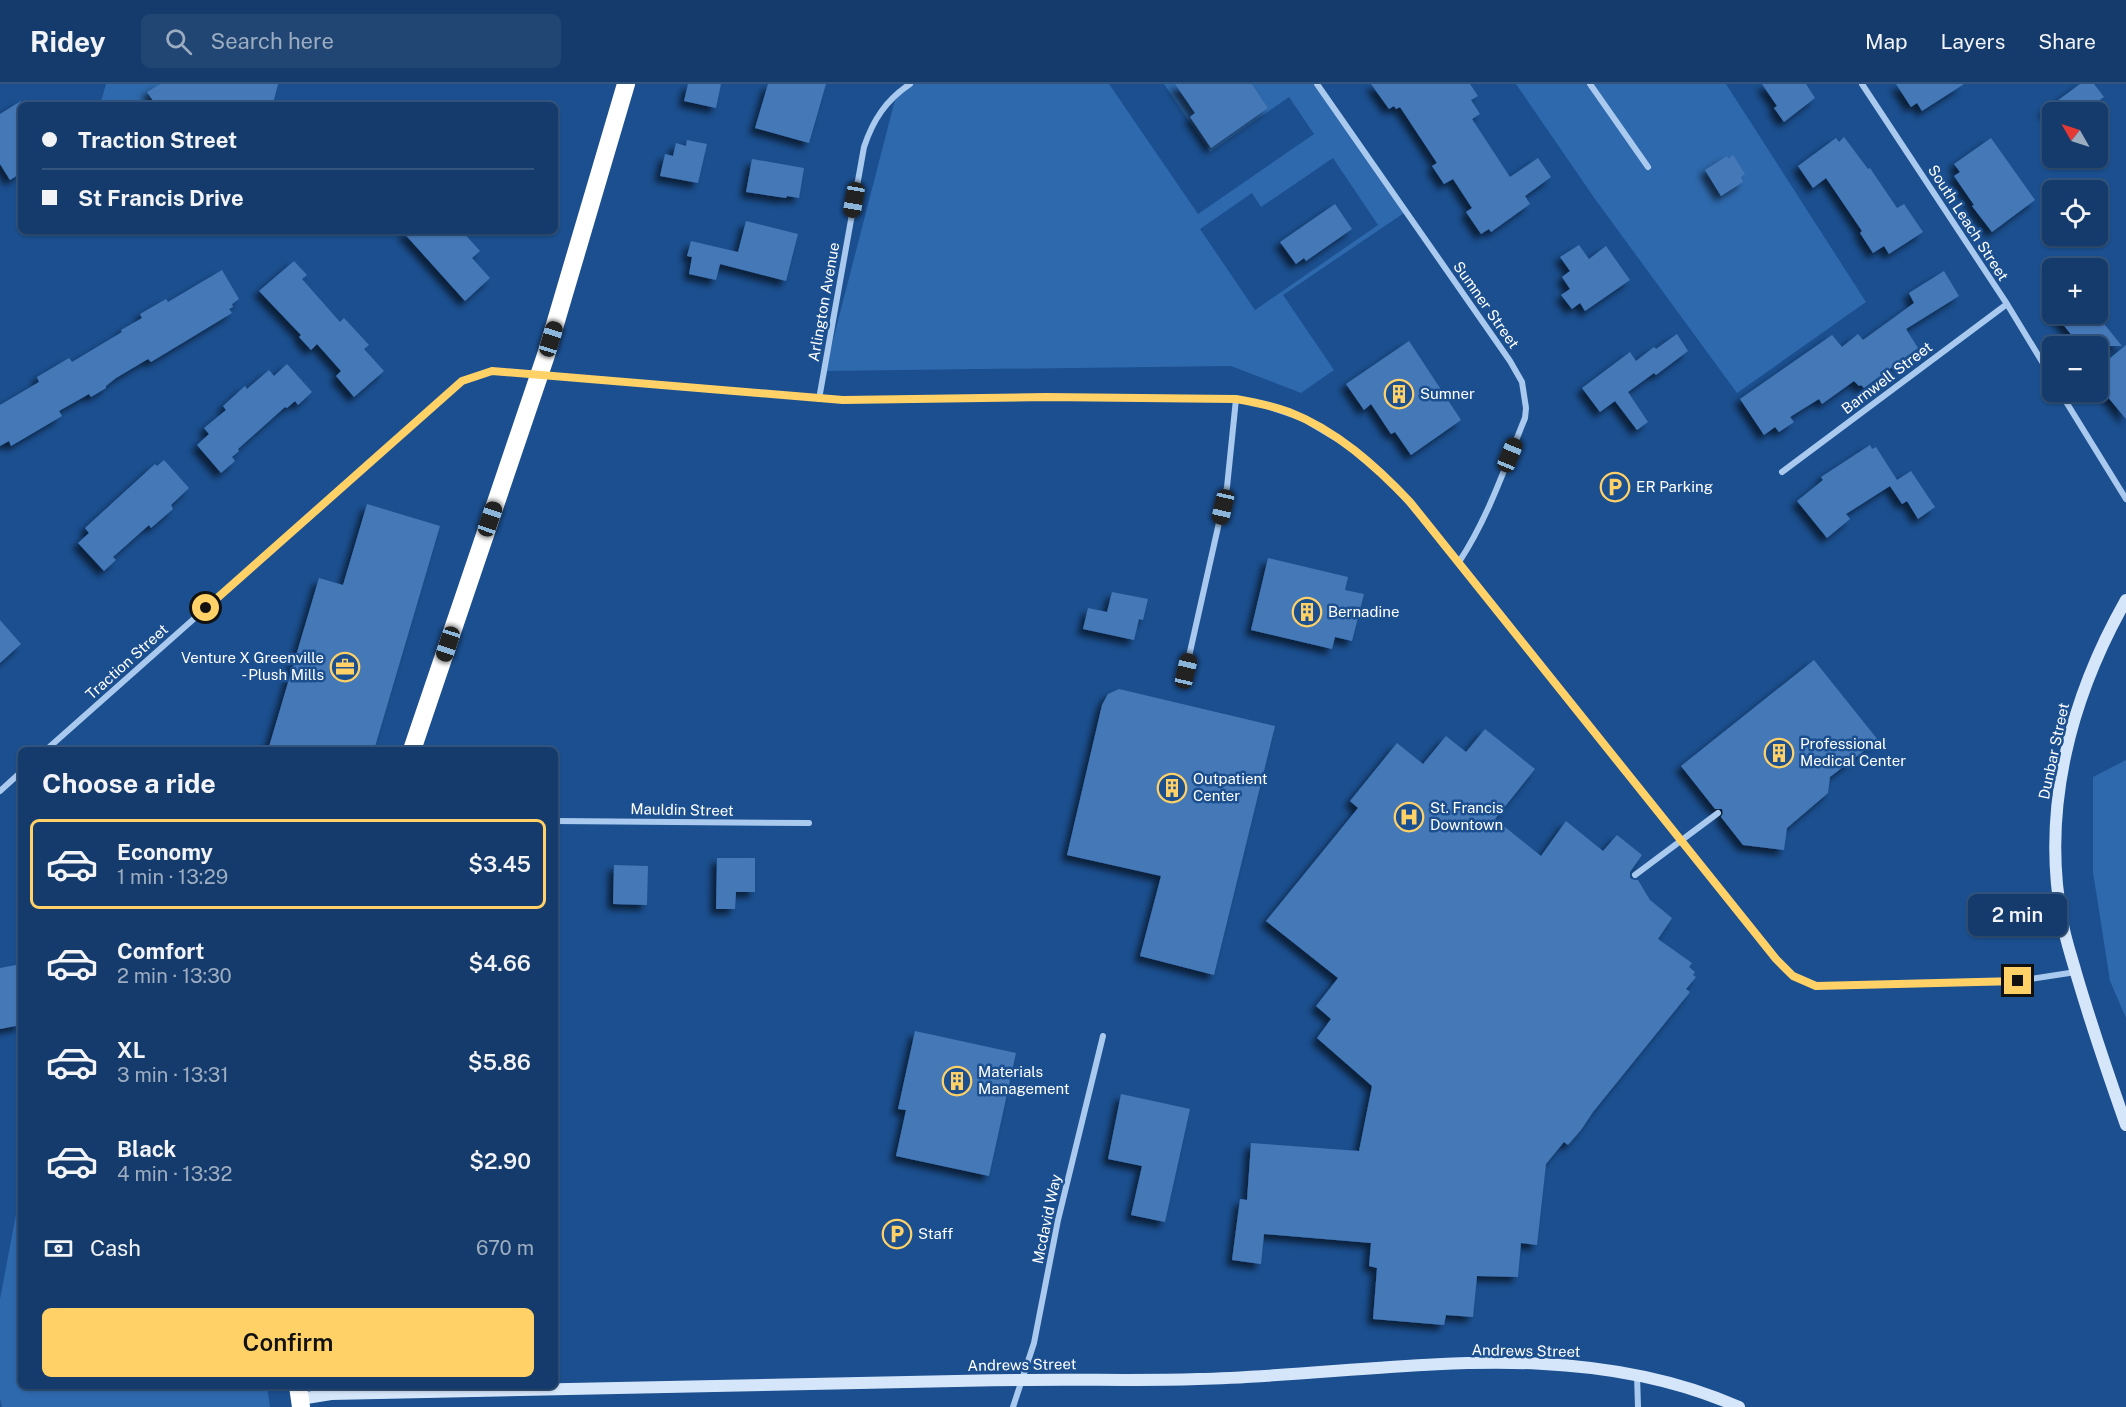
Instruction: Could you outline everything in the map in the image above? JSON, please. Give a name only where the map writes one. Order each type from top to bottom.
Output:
[{"type":"highway","points":[[413,747],[561,307],[626,84]]},
{"type":"street","name":"Arlington Avenue","points":[[819,399],[864,147],[870,127],[883,107],[910,84]]},
{"type":"street","name":"Sumner Street","points":[[1317,84],[1522,382],[1526,408],[1525,418],[1475,538],[1459,562]]},
{"type":"street","points":[[1590,84],[1647,166]]},
{"type":"street","name":"South Leach Street","points":[[1862,84],[2007,304],[2042,362]]},
{"type":"street","name":"Barnwell Street","points":[[1782,472],[2007,304]]},
{"type":"street","name":"Traction Street","points":[[49,747],[462,381],[492,371],[843,400],[1046,397],[1236,399],[1287,411],[1302,418],[1347,445],[1395,486],[1459,562],[1776,959],[1793,976],[1816,986],[1884,986],[2018,981],[2076,972]]},
{"type":"street","points":[[1183,683],[1227,487],[1236,399]]},
{"type":"street","points":[[2066,402],[2126,499]]},
{"type":"street","name":"Dunbar Street","points":[[2126,600],[2106,636],[2080,697],[2066,748],[2058,787],[2055,861],[2062,923],[2091,1024],[2126,1125]]},
{"type":"street","points":[[0,790],[18,775]]},
{"type":"street","points":[[1635,875],[1718,813]]},
{"type":"street","name":"Mauldin Street","points":[[558,821],[809,823]]},
{"type":"street","name":"Mcdavid Way","points":[[1012,1407],[1034,1343],[1058,1220],[1103,1036]]},
{"type":"street","name":"Andrews Street","points":[[300,1397],[331,1394],[1021,1380],[1200,1379],[1420,1365],[1538,1363],[1594,1367],[1637,1375],[1687,1387],[1739,1407]]},
{"type":"street","points":[[1637,1375],[1638,1407]]},
{"type":"shaded area","points":[[106,84],[160,84],[148,92],[154,102],[101,102]]},
{"type":"shaded area","points":[[910,84],[1109,84],[1198,214],[1314,134],[1289,97],[1210,152],[1164,84],[1175,84],[1189,105],[1202,108],[1190,117],[1211,148],[1268,108],[1252,84],[1320,84],[1404,213],[1283,295],[1334,370],[1301,393],[1231,366],[825,371],[897,92]],"holes":[[[1333,158],[1378,225],[1255,310],[1200,229],[1252,193],[1261,207]]]},
{"type":"shaded area","points":[[1516,84],[1726,84],[1866,302],[1737,393],[1595,199]]},
{"type":"shaded area","points":[[169,95],[168,102],[158,102]]},
{"type":"shaded area","points":[[2126,760],[2126,1018],[2110,981],[2093,872],[2093,777]]},
{"type":"shaded area","points":[[18,1204],[18,1389],[267,1389],[270,1407],[2,1407],[0,1399],[0,1299]]},
{"type":"building","points":[[160,84],[278,84],[274,102],[154,102],[147,92]]},
{"type":"building","points":[[688,84],[721,84],[716,108],[684,101]]},
{"type":"building","points":[[768,84],[826,84],[809,143],[755,128]]},
{"type":"building","points":[[1175,84],[1252,84],[1268,108],[1211,148],[1190,117],[1195,113]]},
{"type":"building","points":[[1371,84],[1470,84],[1478,96],[1471,100],[1480,114],[1472,119],[1510,177],[1538,158],[1551,177],[1525,196],[1530,204],[1491,232],[1489,229],[1481,234],[1466,212],[1472,208],[1453,179],[1444,184],[1432,166],[1437,163],[1400,107],[1396,109],[1394,106],[1389,109]]},
{"type":"building","points":[[1762,84],[1806,84],[1815,98],[1784,122],[1774,108],[1777,106]]},
{"type":"building","points":[[1896,84],[1964,84],[1922,111],[1917,103],[1911,107]]},
{"type":"building","points":[[2080,84],[2094,84],[2104,97],[2097,102],[2056,102]]},
{"type":"building","points":[[18,103],[18,175],[10,180],[0,164],[0,114]]},
{"type":"building","points":[[1844,137],[1868,169],[1870,168],[1897,208],[1904,204],[1923,232],[1889,254],[1884,246],[1873,253],[1860,233],[1862,231],[1826,178],[1813,188],[1798,166],[1836,138],[1839,142]]},
{"type":"building","points":[[1991,138],[2035,200],[1992,232],[1972,206],[1974,205],[1954,176],[1960,172],[1954,164]]},
{"type":"building","points":[[687,140],[707,144],[698,183],[660,176],[665,154],[673,156],[676,143],[686,146]]},
{"type":"building","points":[[1733,155],[1745,174],[1741,177],[1743,182],[1721,196],[1705,170],[1727,156],[1728,159]]},
{"type":"building","points":[[752,159],[804,168],[799,198],[746,192]]},
{"type":"building","points":[[1335,204],[1352,229],[1306,261],[1304,258],[1296,264],[1280,242]]},
{"type":"building","points":[[746,221],[798,234],[786,281],[720,264],[716,280],[689,274],[692,257],[687,256],[691,241],[738,252]]},
{"type":"building","points":[[405,234],[465,234],[480,251],[472,258],[490,278],[465,301]]},
{"type":"building","points":[[1579,245],[1589,259],[1606,246],[1630,280],[1585,311],[1580,303],[1572,309],[1561,295],[1570,289],[1562,277],[1570,271],[1560,257]]},
{"type":"building","points":[[294,261],[307,275],[302,279],[340,322],[344,318],[369,345],[364,349],[384,371],[354,397],[336,376],[341,371],[317,344],[311,350],[299,337],[301,335],[259,291]]},
{"type":"building","points":[[222,270],[239,299],[229,309],[232,313],[151,362],[148,359],[116,378],[106,388],[91,397],[89,394],[59,411],[62,416],[11,446],[9,441],[0,446],[0,405],[39,382],[37,377],[69,358],[72,362],[122,332],[121,330],[142,318],[140,314],[166,299],[168,302]]},
{"type":"building","points":[[1944,271],[1959,296],[1906,329],[1918,348],[1864,388],[1854,381],[1822,404],[1819,399],[1790,417],[1794,422],[1779,432],[1775,427],[1764,435],[1740,399],[1832,335],[1842,347],[1858,334],[1863,340],[1914,303],[1909,293]]},
{"type":"building","points":[[2063,324],[2104,324],[2122,346],[2108,346],[2108,336],[2072,336]]},
{"type":"building","points":[[1677,334],[1688,351],[1628,392],[1648,422],[1637,430],[1615,401],[1600,412],[1582,388],[1630,352],[1636,361]]},
{"type":"building","name":"Sumner","points":[[1409,341],[1461,420],[1411,455],[1395,432],[1391,434],[1371,404],[1364,410],[1346,384]]},
{"type":"building","points":[[2126,345],[2126,419],[2108,397],[2108,360]]},
{"type":"building","points":[[287,364],[312,392],[298,405],[295,401],[287,408],[285,407],[238,449],[239,451],[232,457],[235,461],[221,473],[197,445],[209,434],[204,428],[226,410],[223,406],[245,386],[247,389],[269,370],[274,376]]},
{"type":"building","points":[[1870,445],[1872,449],[1876,447],[1897,480],[1911,471],[1935,507],[1918,519],[1907,501],[1902,504],[1890,486],[1846,514],[1850,519],[1827,538],[1797,501],[1823,480],[1821,477]]},
{"type":"building","points":[[164,460],[189,488],[171,505],[173,509],[151,528],[149,525],[113,557],[116,560],[104,571],[78,543],[89,533],[85,528],[155,464],[157,466]]},
{"type":"building","name":"Venture X Greenville - Plush Mills","points":[[367,504],[440,526],[375,747],[269,747],[319,578],[343,585]]},
{"type":"building","name":"Bernadine","points":[[1268,558],[1348,577],[1345,590],[1364,594],[1352,641],[1335,637],[1332,649],[1251,630]]},
{"type":"building","points":[[1112,592],[1148,599],[1143,620],[1139,619],[1134,640],[1083,629],[1088,608],[1107,612]]},
{"type":"building","points":[[0,620],[21,644],[0,663]]},
{"type":"building","name":"Professional Medical Center","points":[[1814,660],[1878,740],[1830,777],[1828,793],[1787,828],[1784,850],[1743,845],[1721,817],[1722,809],[1715,809],[1681,766]]},
{"type":"building","name":"Outpatient Center","points":[[1119,689],[1275,726],[1214,975],[1140,956],[1161,876],[1067,855],[1102,705],[1108,694]]},
{"type":"building","points":[[1485,729],[1535,769],[1495,819],[1541,856],[1566,821],[1603,851],[1617,835],[1642,855],[1630,872],[1630,878],[1638,880],[1650,900],[1672,918],[1658,939],[1692,963],[1689,967],[1695,972],[1693,975],[1696,977],[1686,989],[1690,992],[1581,1130],[1568,1145],[1564,1142],[1546,1164],[1537,1245],[1521,1243],[1518,1277],[1477,1276],[1473,1317],[1446,1315],[1444,1325],[1373,1319],[1377,1268],[1369,1266],[1371,1243],[1264,1234],[1261,1264],[1232,1260],[1240,1199],[1247,1200],[1251,1143],[1359,1151],[1372,1086],[1317,1038],[1331,1019],[1316,1006],[1338,978],[1266,921],[1358,808],[1350,801],[1397,743],[1423,764],[1446,736],[1466,752]]},
{"type":"building","points":[[717,858],[755,858],[755,892],[736,892],[735,909],[716,909]]},
{"type":"building","points":[[614,865],[648,866],[647,905],[613,904]]},
{"type":"building","points":[[18,965],[18,1026],[0,1029],[0,968]]},
{"type":"building","name":"Materials Management","points":[[915,1031],[1016,1053],[989,1176],[896,1156],[906,1110],[898,1109]]},
{"type":"building","points":[[1121,1094],[1190,1109],[1165,1222],[1131,1215],[1142,1166],[1108,1159]]},
{"type":"place","name":"Sumner","points":[[1399,394]]},
{"type":"place","name":"ER Parking","points":[[1615,487]]},
{"type":"place","name":"Bernadine","points":[[1307,612]]},
{"type":"place","name":"Venture X Greenville - Plush Mills","points":[[345,667]]},
{"type":"place","name":"Professional Medical Center","points":[[1779,753]]},
{"type":"place","name":"Outpatient Center","points":[[1172,788]]},
{"type":"place","name":"St. Francis Downtown","points":[[1409,817]]},
{"type":"place","name":"Materials Management","points":[[957,1081]]},
{"type":"place","name":"Staff","points":[[897,1234]]},
{"type":"route","points":[[206,608],[462,381],[492,371],[843,400],[1046,397],[1236,399],[1261,404],[1302,418],[1347,445],[1380,472],[1410,502],[1776,959],[1793,976],[1816,986],[2018,981]]}]
